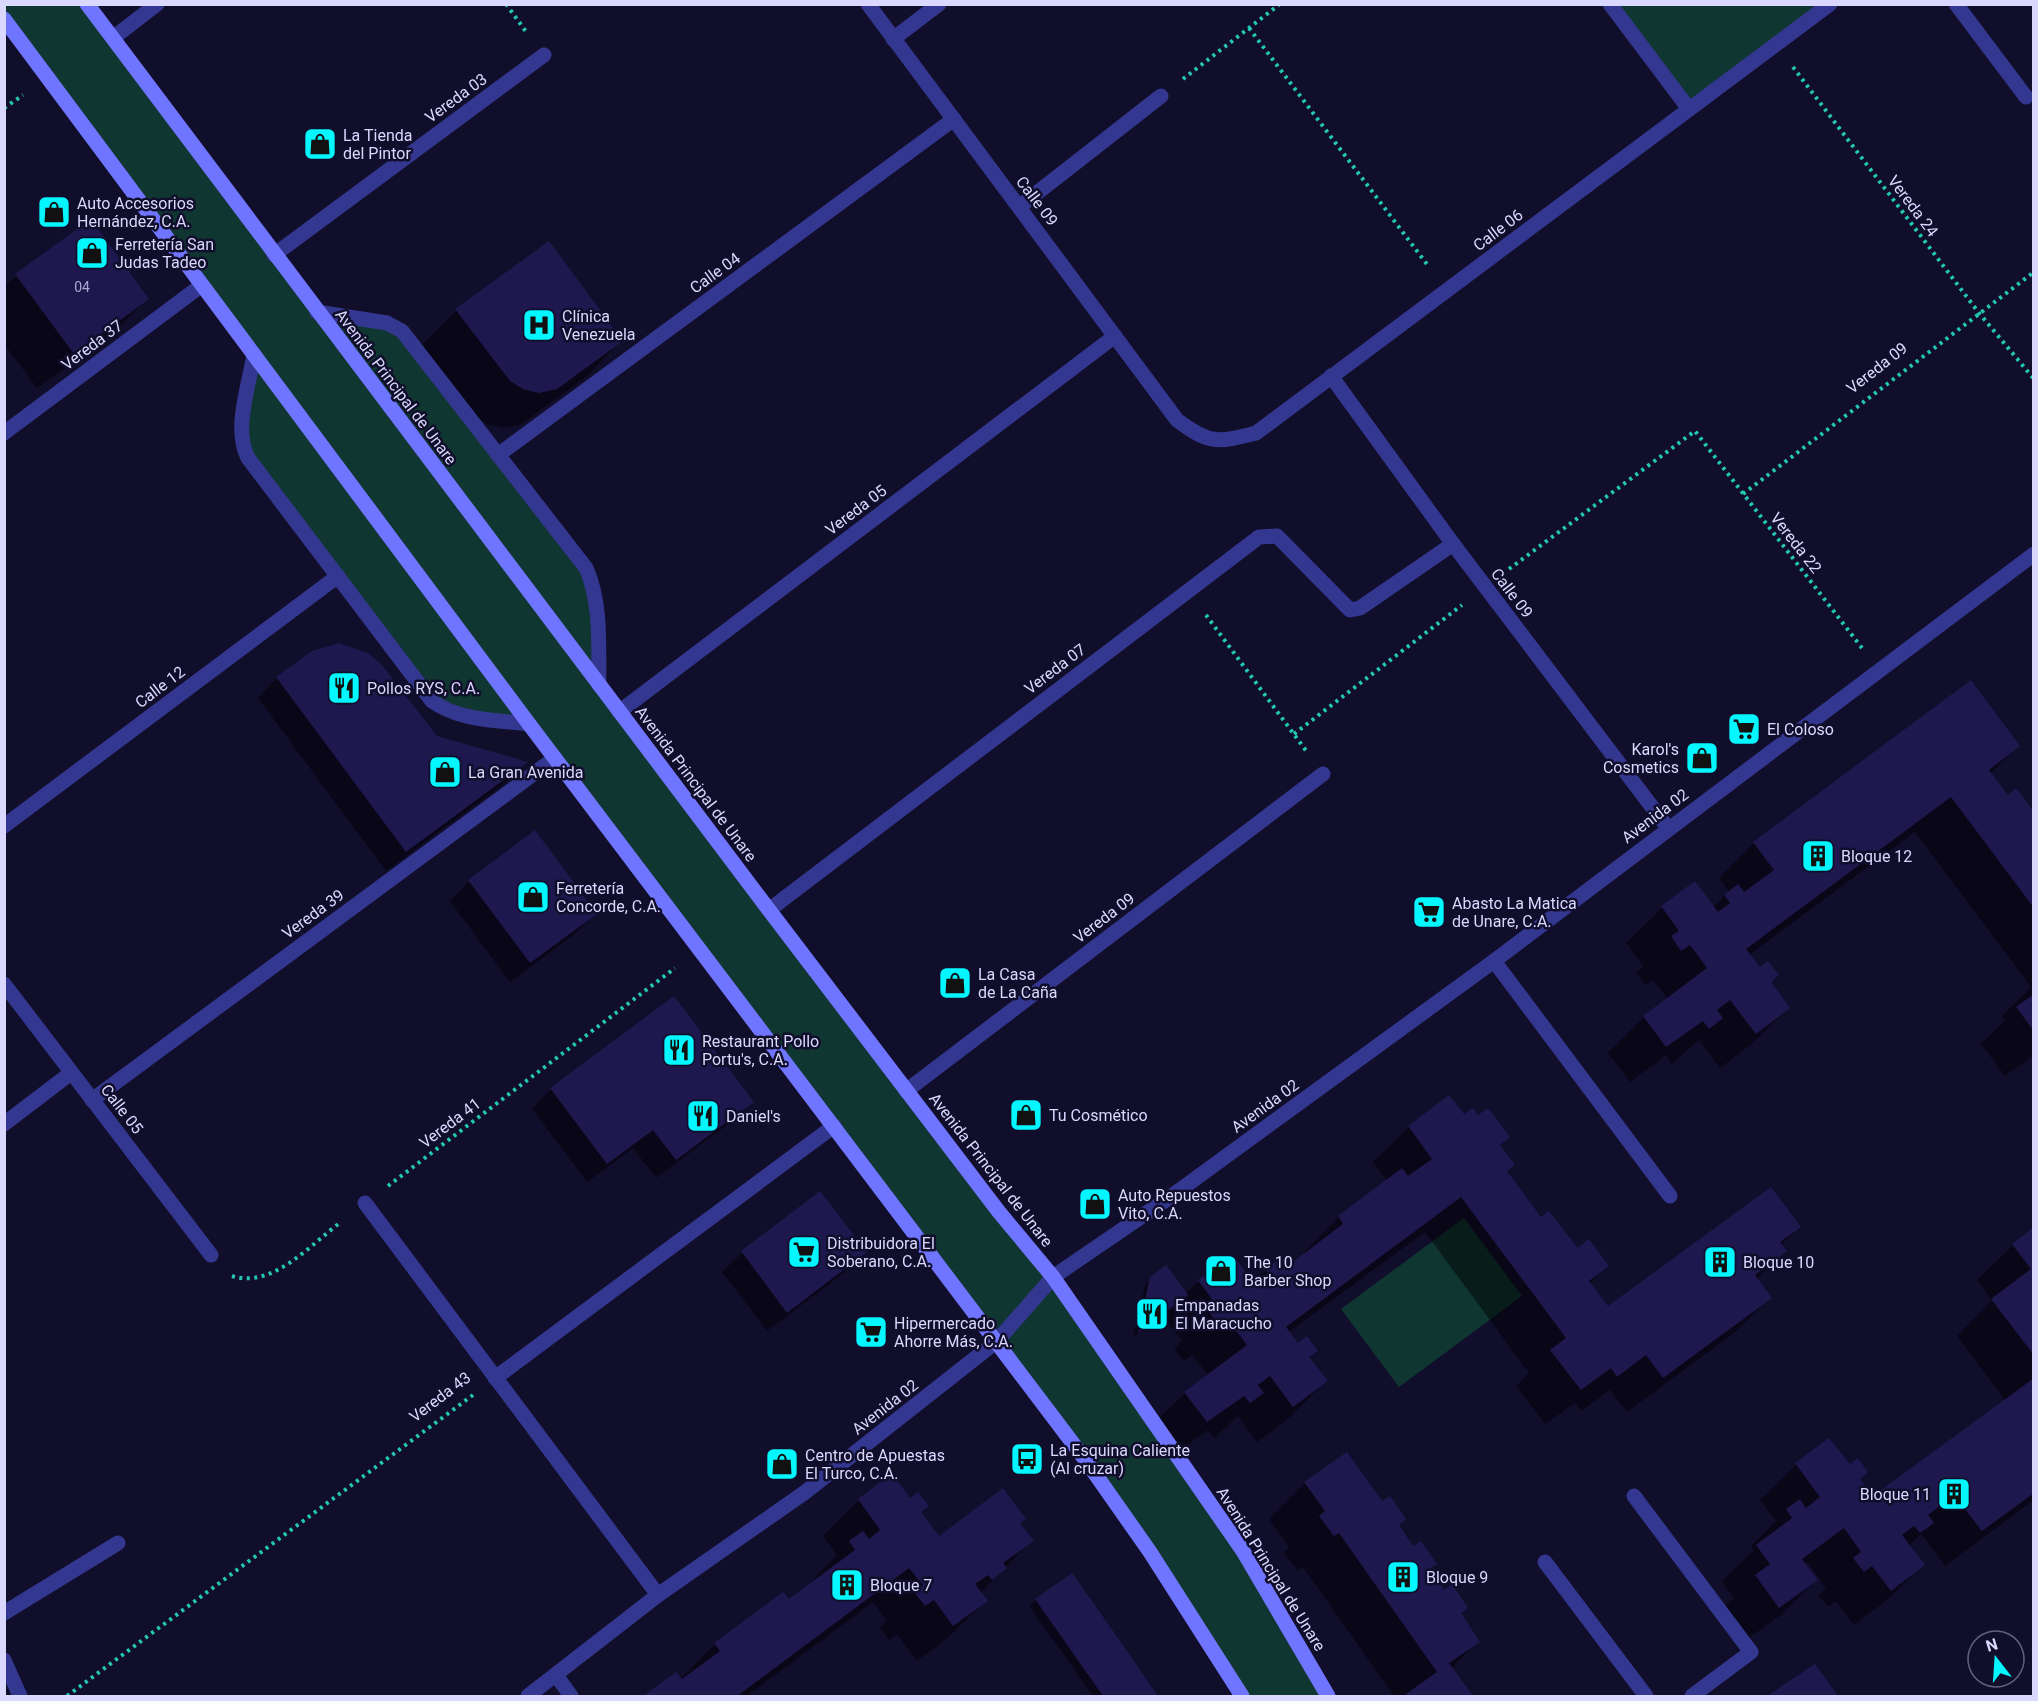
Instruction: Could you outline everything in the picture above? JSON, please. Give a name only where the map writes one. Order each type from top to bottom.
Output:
[{"type":"street","name":"Avenida Principal de Unare","points":[[87,4],[906,1091],[999,1212],[1053,1277],[1243,1551],[1328,1696]]},
{"type":"street","points":[[112,38],[157,4]]},
{"type":"street","name":"Calle 09","points":[[868,4],[1177,420]]},
{"type":"street","points":[[893,39],[939,4]]},
{"type":"street","points":[[1610,4],[1689,109]]},
{"type":"street","name":"Calle 06","points":[[1177,420],[1200,437],[1227,440],[1256,433],[1830,4]]},
{"type":"street","points":[[1956,4],[2026,97]]},
{"type":"street","points":[[4,19],[529,724],[997,1341],[1143,1542],[1242,1696]]},
{"type":"street","name":"Vereda 03","points":[[274,255],[544,55]]},
{"type":"street","points":[[1019,207],[1161,96]]},
{"type":"street","name":"Calle 04","points":[[498,455],[954,119]]},
{"type":"street","name":"Vereda 37","points":[[4,433],[202,285]]},
{"type":"street","name":"Avenida Principal de Unare","points":[[317,312],[387,323],[402,331],[586,568],[594,586],[597,605],[598,685]]},
{"type":"street","name":"Vereda 05","points":[[619,712],[1114,336]]},
{"type":"street","points":[[254,354],[241,432],[242,446],[338,576],[432,701],[447,712],[460,716],[529,724]]},
{"type":"street","name":"Calle 09","points":[[1331,376],[1453,544],[1668,828]]},
{"type":"street","name":"Vereda 07","points":[[769,910],[1259,537],[1277,536],[1350,610],[1360,608],[1453,544]]},
{"type":"street","name":"Avenida 02","points":[[528,1696],[658,1594],[804,1493],[997,1341],[1053,1277],[1183,1188],[1494,961],[2034,554]]},
{"type":"street","name":"Calle 12","points":[[4,826],[338,576]]},
{"type":"street","name":"Vereda 39","points":[[92,1100],[555,758]]},
{"type":"street","name":"Vereda 09","points":[[906,1091],[1323,774]]},
{"type":"street","points":[[1494,961],[1670,1196]]},
{"type":"street","name":"Calle 05","points":[[4,984],[212,1255]]},
{"type":"street","points":[[4,1124],[72,1073]]},
{"type":"street","name":"Vereda 43","points":[[495,1378],[834,1126]]},
{"type":"street","points":[[365,1203],[658,1594]]},
{"type":"street","points":[[1634,1496],[1751,1652],[1710,1691],[1692,1696]]},
{"type":"street","points":[[4,1613],[118,1543]]},
{"type":"street","points":[[1545,1562],[1646,1696]]},
{"type":"street","points":[[4,1660],[20,1696]]},
{"type":"street","points":[[556,1675],[571,1696]]},
{"type":"path","points":[[1161,96],[1280,4]]},
{"type":"path","points":[[1249,28],[1447,290]]},
{"type":"path","name":"Vereda 24","points":[[1777,44],[1979,313],[2034,379]]},
{"type":"path","name":"Vereda 09","points":[[1743,494],[2034,272]]},
{"type":"path","name":"Vereda 22","points":[[1695,431],[1879,670]]},
{"type":"path","points":[[1188,591],[1323,774]]},
{"type":"path","name":"Vereda 41","points":[[212,1255],[234,1277],[258,1279],[274,1273],[700,949]]},
{"type":"path","name":"Vereda 43","points":[[67,1696],[495,1378]]},
{"type":"green space","points":[[5,5],[87,5],[317,312],[387,323],[586,568],[599,685],[999,1212],[1243,1551],[1328,1696],[1242,1696],[1150,1552],[529,724],[447,712],[242,446],[254,354],[5,19]]},
{"type":"green space","points":[[1610,5],[1830,5],[1689,109]]},
{"type":"green space","points":[[1464,1218],[1522,1296],[1399,1387],[1341,1309]]},
{"type":"building","points":[[91,219],[149,299],[74,354],[15,274]]},
{"type":"building","name":"Clínica Venezuela","points":[[549,241],[623,341],[557,389],[539,393],[523,389],[510,381],[455,309]]},
{"type":"building","points":[[339,643],[368,653],[382,665],[437,736],[528,762],[406,852],[276,677],[312,651]]},
{"type":"building","name":"Bloque 12","points":[[1971,680],[2020,746],[1989,770],[2008,795],[2016,788],[2034,812],[2034,908],[1951,797],[1746,949],[1760,967],[1768,961],[1779,975],[1771,982],[1790,1008],[1756,1034],[1730,1000],[1717,1010],[1723,1018],[1709,1029],[1703,1021],[1666,1047],[1643,1016],[1707,968],[1690,945],[1681,951],[1671,936],[1679,931],[1661,906],[1695,881],[1718,912],[1730,903],[1724,895],[1738,884],[1744,892],[1774,870],[1753,842]]},
{"type":"building","name":"Ferretería Concorde, C.A.","points":[[535,830],[597,914],[530,963],[468,880]]},
{"type":"building","points":[[2034,994],[2034,1031],[2016,1007]]},
{"type":"building","points":[[674,996],[754,1102],[676,1160],[653,1130],[607,1164],[550,1088]]},
{"type":"building","name":"Bloque 10","points":[[1449,1095],[1464,1114],[1473,1108],[1478,1115],[1488,1108],[1510,1137],[1500,1145],[1515,1165],[1507,1171],[1541,1217],[1549,1211],[1578,1248],[1589,1239],[1609,1266],[1589,1281],[1608,1306],[1771,1187],[1801,1227],[1780,1242],[1787,1251],[1755,1275],[1772,1298],[1663,1378],[1646,1355],[1617,1377],[1611,1368],[1581,1390],[1550,1350],[1566,1338],[1461,1197],[1286,1327],[1298,1343],[1307,1336],[1318,1351],[1309,1357],[1328,1381],[1293,1407],[1270,1376],[1258,1385],[1264,1393],[1250,1403],[1244,1396],[1207,1422],[1184,1392],[1247,1345],[1228,1320],[1220,1327],[1209,1312],[1217,1306],[1198,1280],[1232,1254],[1258,1288],[1271,1277],[1265,1269],[1279,1259],[1286,1267],[1343,1224],[1338,1216],[1402,1168],[1408,1176],[1432,1159],[1408,1126]]},
{"type":"building","name":"Distribuidora El Soberano, C.A.","points":[[820,1191],[867,1252],[787,1313],[741,1251]]},
{"type":"building","points":[[2034,1227],[2034,1355],[1991,1299],[2031,1269],[2012,1244]]},
{"type":"building","name":"Empanadas El Maracucho","points":[[1166,1265],[1188,1295],[1138,1333],[1150,1277]]},
{"type":"building","name":"Bloque 11","points":[[2034,1378],[2034,1493],[1982,1531],[1954,1495],[1928,1515],[1934,1523],[1920,1533],[1914,1526],[1902,1535],[1925,1565],[1891,1591],[1872,1566],[1864,1572],[1853,1558],[1861,1552],[1844,1528],[1802,1559],[1818,1580],[1779,1608],[1755,1575],[1770,1564],[1756,1545],[1792,1518],[1786,1509],[1800,1499],[1806,1508],[1820,1497],[1795,1463],[1829,1438],[1850,1464],[1858,1458],[1868,1472],[1860,1479],[1873,1496]]},
{"type":"building","name":"Bloque 9","points":[[1347,1452],[1382,1501],[1390,1496],[1406,1519],[1399,1525],[1413,1546],[1421,1541],[1437,1564],[1430,1569],[1444,1590],[1452,1584],[1468,1608],[1461,1613],[1480,1642],[1449,1663],[1473,1696],[1408,1696],[1406,1694],[1437,1672],[1339,1533],[1334,1536],[1319,1516],[1325,1511],[1304,1482]]},
{"type":"building","name":"Bloque 7","points":[[892,1473],[910,1498],[918,1492],[929,1506],[921,1512],[939,1536],[1003,1488],[1026,1519],[1020,1523],[1034,1541],[1003,1563],[1007,1568],[992,1580],[988,1575],[975,1584],[988,1601],[953,1626],[934,1600],[925,1606],[914,1592],[923,1585],[909,1568],[737,1696],[648,1696],[646,1694],[676,1672],[682,1679],[720,1651],[714,1643],[783,1592],[789,1599],[855,1550],[849,1541],[863,1531],[869,1539],[880,1530],[858,1499]]},
{"type":"building","points":[[1072,1573],[1157,1695],[1103,1696],[1035,1599]]},
{"type":"building","points":[[1815,1664],[1838,1696],[1767,1696]]},
{"type":"place","name":"La Tienda del Pintor","points":[[320,144]]},
{"type":"place","name":"Auto Accesorios Hernández, C.A.","points":[[54,212]]},
{"type":"place","name":"Ferretería San Judas Tadeo","points":[[92,253]]},
{"type":"place","name":"Clínica Venezuela","points":[[539,325]]},
{"type":"place","name":"Pollos RYS, C.A.","points":[[344,688]]},
{"type":"place","name":"El Coloso","points":[[1744,729]]},
{"type":"place","name":"Karol's Cosmetics","points":[[1702,758]]},
{"type":"place","name":"La Gran Avenida","points":[[445,772]]},
{"type":"place","name":"Bloque 12","points":[[1818,856]]},
{"type":"place","name":"Ferretería Concorde, C.A.","points":[[533,897]]},
{"type":"place","name":"Abasto La Matica de Unare, C.A.","points":[[1429,912]]},
{"type":"place","name":"La Casa de La Caña","points":[[955,983]]},
{"type":"place","name":"Restaurant Pollo Portu's, C.A.","points":[[679,1050]]},
{"type":"place","name":"Tu Cosmético","points":[[1026,1115]]},
{"type":"place","name":"Daniel's","points":[[703,1116]]},
{"type":"place","name":"Auto Repuestos Vito, C.A.","points":[[1095,1204]]},
{"type":"place","name":"Distribuidora El Soberano, C.A.","points":[[804,1252]]},
{"type":"place","name":"Bloque 10","points":[[1720,1262]]},
{"type":"place","name":"The 10 Barber Shop","points":[[1221,1271]]},
{"type":"place","name":"Empanadas El Maracucho","points":[[1152,1314]]},
{"type":"place","name":"Hipermercado Ahorre Más, C.A.","points":[[871,1332]]},
{"type":"place","name":"La Esquina Caliente (Al cruzar)","points":[[1027,1459]]},
{"type":"place","name":"Centro de Apuestas El Turco, C.A.","points":[[782,1464]]},
{"type":"place","name":"Bloque 11","points":[[1954,1494]]},
{"type":"place","name":"Bloque 9","points":[[1403,1577]]},
{"type":"place","name":"Bloque 7","points":[[847,1585]]}]
